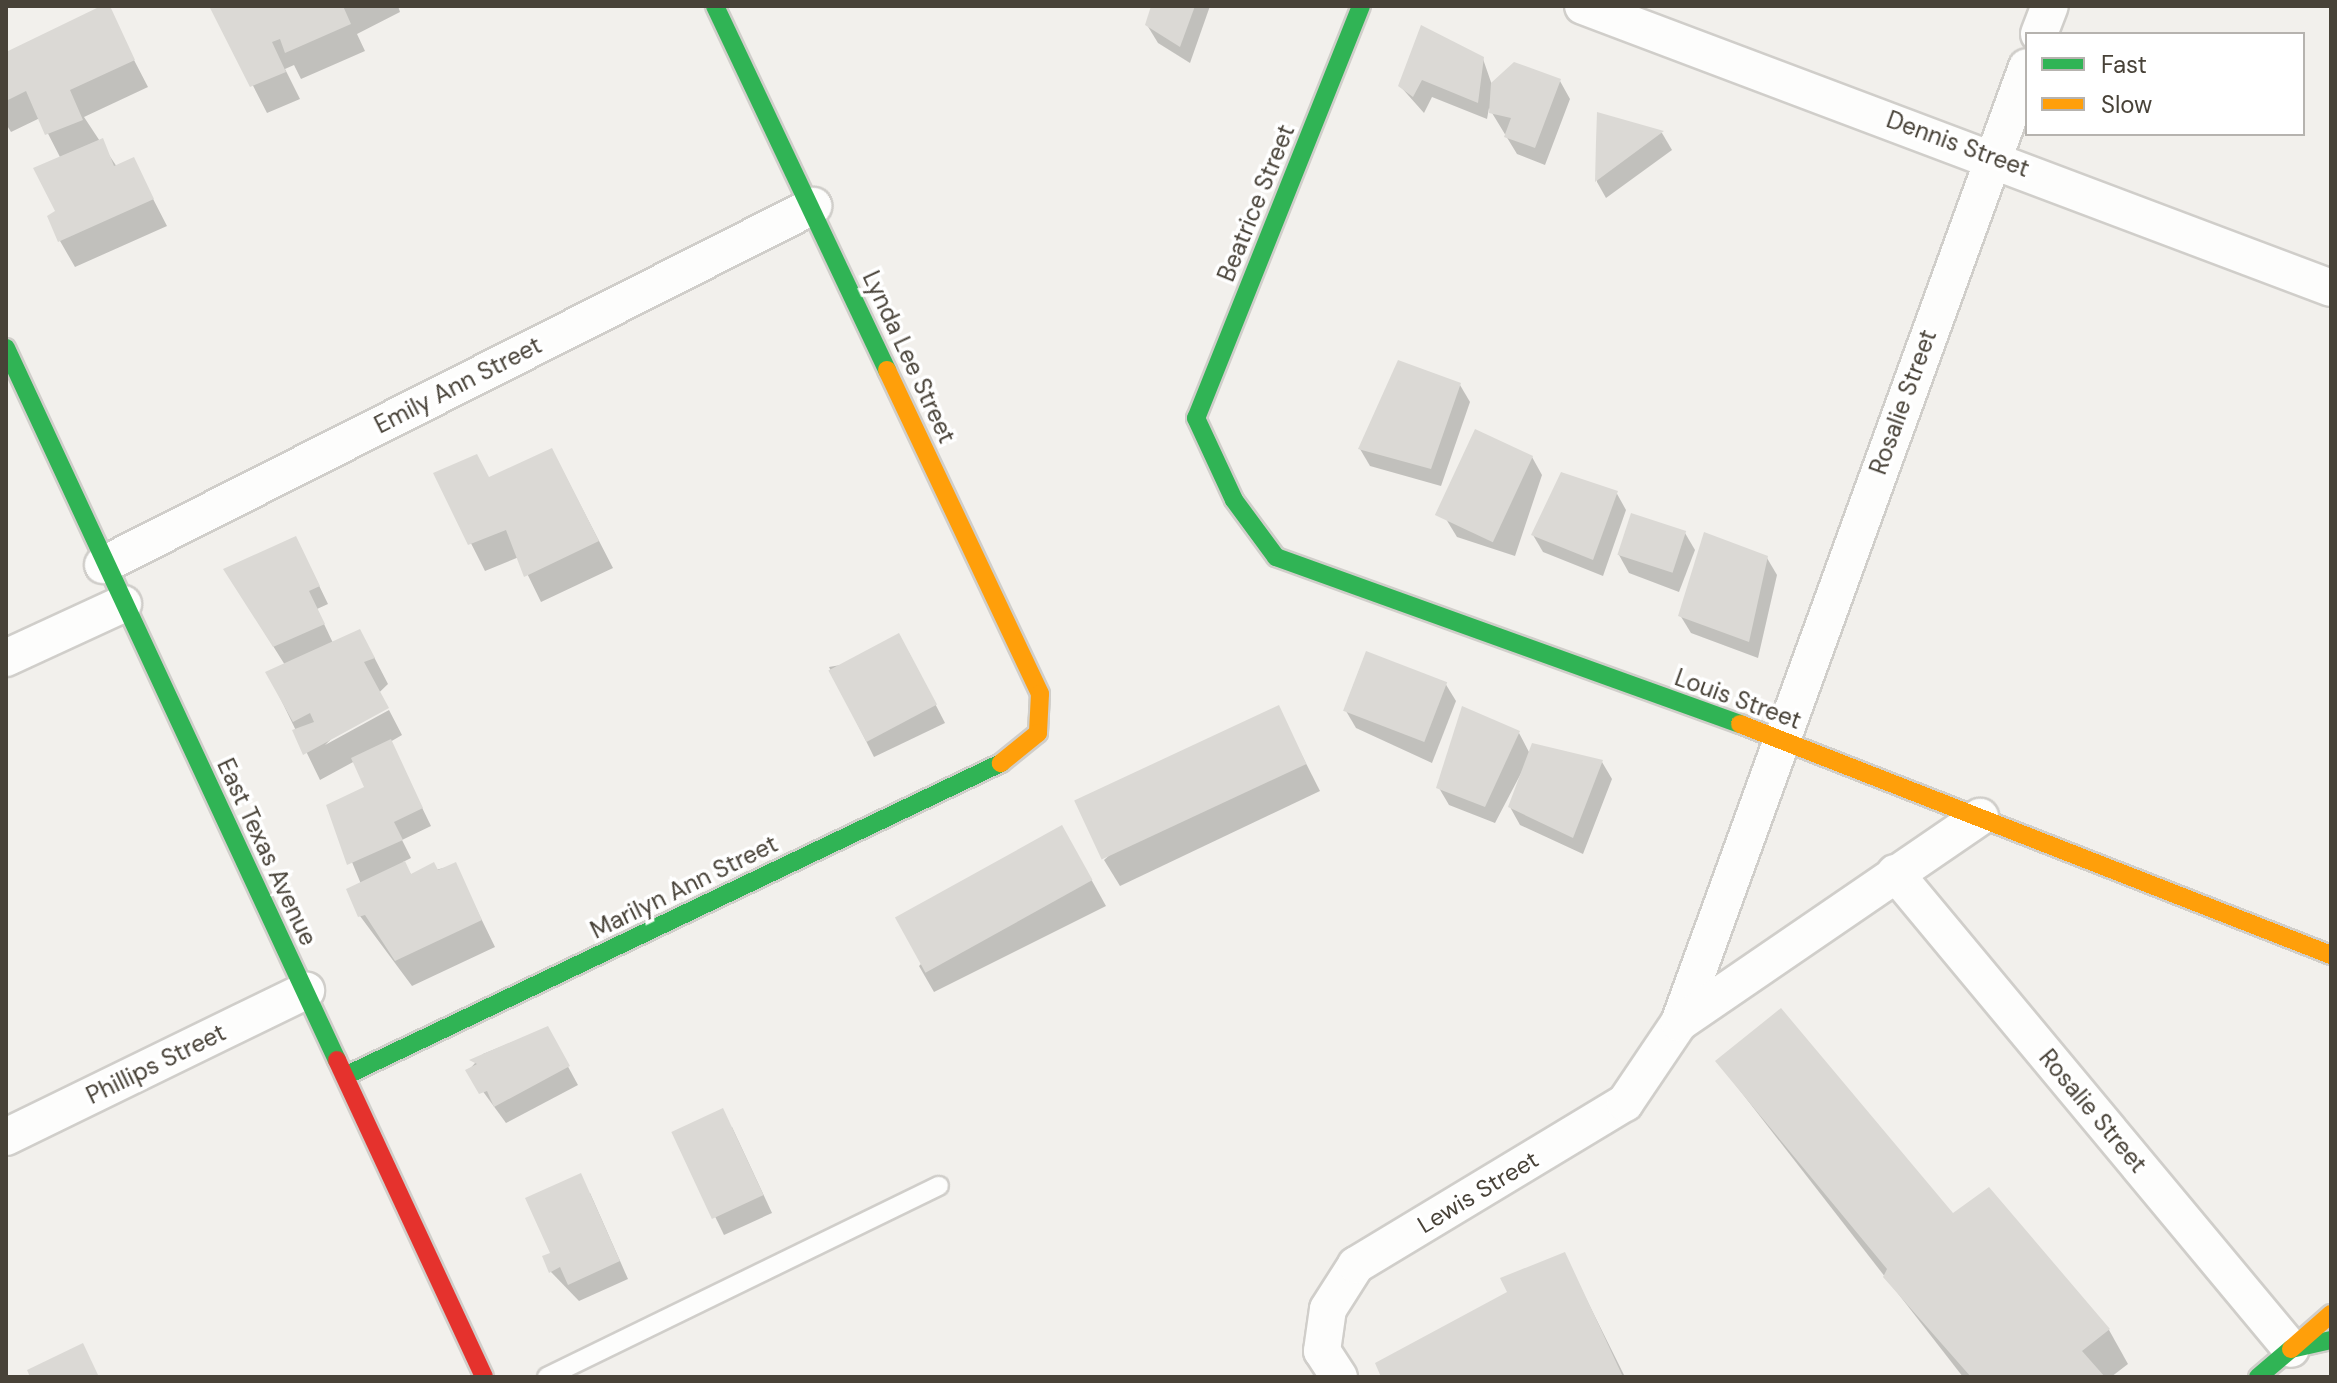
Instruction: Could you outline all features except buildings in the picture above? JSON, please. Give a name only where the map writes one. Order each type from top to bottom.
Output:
[{"type":"street","name":"Lynda Lee Street","points":[[715,6],[813,206],[1040,694],[1038,733]]},
{"type":"street","name":"Beatrice Street","points":[[1196,418],[1361,6]]},
{"type":"street","name":"Dennis Street","points":[[1583,6],[1993,157],[2331,288]]},
{"type":"street","points":[[2040,32],[2050,6]]},
{"type":"street","name":"Rosalie Street","points":[[1781,739],[2025,72]]},
{"type":"street","name":"Emily Ann Street","points":[[103,565],[813,206]]},
{"type":"street","name":"East Texas Avenue","points":[[6,348],[103,565],[306,991],[484,1377]]},
{"type":"street","name":"Louis Street","points":[[1196,418],[1234,500],[1276,557],[1781,739],[2331,955]]},
{"type":"street","points":[[6,658],[123,604]]},
{"type":"street","name":"Marilyn Ann Street","points":[[345,1076],[1015,756],[1038,733]]},
{"type":"street","name":"Lewis Street","points":[[1339,1377],[1322,1351],[1328,1309],[1356,1265],[1625,1103],[1679,1023],[1781,739]]},
{"type":"street","name":"Lewis Street","points":[[1679,1023],[1980,817]]},
{"type":"street","name":"Rosalie Street","points":[[1895,873],[2291,1349]]},
{"type":"street","name":"Phillips Street","points":[[6,1137],[306,991]]},
{"type":"street","points":[[2258,1377],[2331,1314]]},
{"type":"street","points":[[2291,1349],[2331,1340]]},
{"type":"lane","points":[[547,1377],[939,1186]]},
{"type":"traffic: fast","points":[[715,6],[887,370]]},
{"type":"traffic: fast","points":[[1361,6],[1196,418],[1234,500],[1276,557],[1740,724]]},
{"type":"traffic: fast","points":[[6,348],[337,1060]]},
{"type":"traffic: fast","points":[[345,1076],[1001,763]]},
{"type":"traffic: fast","points":[[2258,1377],[2291,1349],[2331,1340]]},
{"type":"traffic: slow","points":[[887,370],[1040,694],[1038,733],[1001,763]]},
{"type":"traffic: slow","points":[[1740,724],[2331,955]]},
{"type":"traffic: slow","points":[[2291,1349],[2331,1314]]},
{"type":"traffic: jam","points":[[337,1060],[484,1377]]}]
